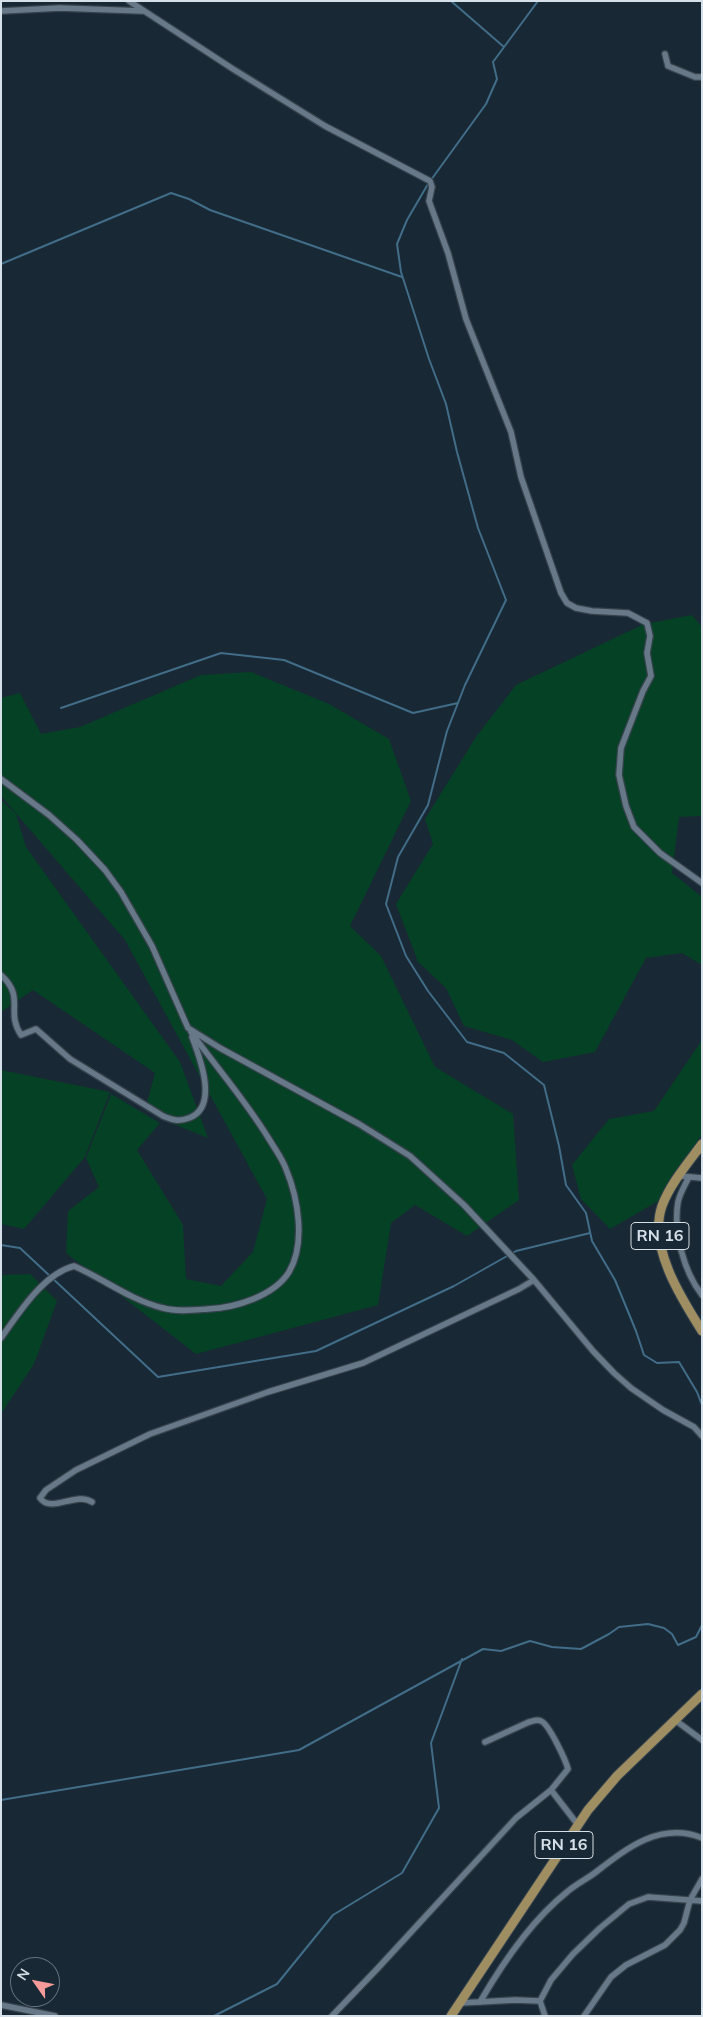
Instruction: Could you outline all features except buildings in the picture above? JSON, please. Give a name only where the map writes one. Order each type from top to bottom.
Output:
[{"type":"main road","name":"RN 16","points":[[702,1144],[684,1177],[666,1196],[660,1213],[661,1247],[671,1276],[702,1331]]},
{"type":"main road","name":"RN 16","points":[[451,2016],[578,1825],[617,1776],[702,1694]]},
{"type":"street","points":[[129,1],[325,126],[430,181],[432,187],[429,201],[448,253],[466,319],[511,432],[522,477],[561,593],[567,603],[576,608],[628,613],[648,623],[650,636],[647,653],[651,676],[643,691],[621,748],[619,774],[626,806],[634,827],[660,854],[702,883]]},
{"type":"street","points":[[1,11],[60,8],[144,11]]},
{"type":"street","points":[[665,54],[668,66],[695,77],[702,77]]},
{"type":"street","points":[[1,779],[49,815],[77,840],[105,870],[121,892],[152,946],[201,1060],[206,1086],[203,1107],[192,1118],[184,1120],[173,1120],[162,1116],[70,1058],[36,1030],[21,1035],[15,1026],[15,994],[12,986],[1,975]]},
{"type":"street","points":[[188,1028],[220,1048],[394,1145],[410,1156],[464,1205],[534,1280],[593,1351],[614,1373],[631,1388],[694,1428],[702,1436]]},
{"type":"street","points":[[1,1338],[33,1295],[57,1274],[74,1266],[141,1301],[164,1309],[193,1310],[218,1309],[238,1304],[269,1291],[288,1273],[298,1242],[299,1218],[286,1168],[254,1114],[188,1028]]},
{"type":"street","points":[[702,1178],[684,1177],[677,1210],[681,1251],[686,1269],[702,1296]]},
{"type":"street","points":[[92,1502],[80,1498],[46,1504],[40,1498],[52,1486],[76,1470],[150,1434],[268,1392],[362,1364],[519,1289],[534,1280]]},
{"type":"street","points":[[695,1287],[702,1290]]},
{"type":"street","points":[[674,1720],[702,1740]]},
{"type":"street","points":[[332,2016],[516,1818],[551,1790],[568,1769],[545,1724],[541,1721],[529,1722],[485,1742]]},
{"type":"street","points":[[551,1790],[578,1825]]},
{"type":"street","points":[[480,2002],[491,1983],[535,1925],[568,1891],[620,1854],[647,1838],[664,1833],[680,1832],[702,1838]]},
{"type":"street","points":[[584,2016],[611,1977],[626,1965],[665,1945],[680,1930],[684,1923],[690,1900],[702,1879]]},
{"type":"street","points":[[545,2016],[540,2001],[551,1980],[572,1954],[629,1904],[648,1897],[702,1901]]},
{"type":"street","points":[[460,2003],[540,2001]]},
{"type":"street","points":[[1,2005],[55,2016]]},
{"type":"green space","points":[[692,615],[702,627],[702,816],[679,817],[672,873],[702,897],[702,965],[682,953],[646,958],[595,1052],[543,1062],[512,1040],[464,1026],[446,988],[418,962],[396,904],[433,844],[425,819],[476,737],[516,685],[644,624]]},
{"type":"green space","points":[[251,672],[329,704],[389,739],[411,801],[350,926],[381,956],[435,1067],[513,1114],[519,1200],[467,1236],[415,1205],[391,1223],[378,1305],[196,1354],[66,1253],[68,1211],[99,1187],[86,1158],[111,1094],[160,1123],[137,1150],[183,1225],[186,1279],[221,1286],[253,1252],[267,1199],[125,940],[1,796],[1,698],[20,693],[41,734],[80,727],[201,675]]},
{"type":"green space","points":[[1,800],[16,814],[26,847],[180,1062],[208,1138],[161,1119],[145,1110],[155,1073],[33,990],[1,1012]]},
{"type":"green space","points":[[702,1040],[702,1134],[660,1200],[610,1229],[581,1199],[572,1165],[609,1119],[654,1111]]},
{"type":"green space","points":[[1,1070],[110,1092],[85,1157],[24,1229],[1,1224]]},
{"type":"green space","points":[[30,1274],[57,1301],[34,1364],[1,1414],[1,1275]]},
{"type":"waterway","points":[[451,1],[504,47]]},
{"type":"waterway","points":[[431,180],[486,104],[497,79],[493,62],[538,1]]},
{"type":"waterway","points":[[428,184],[407,220],[397,244],[401,272],[429,359],[446,404],[478,528],[506,600],[465,685],[447,731],[428,805],[398,857],[386,904],[406,956],[428,991],[467,1042],[504,1053],[544,1085],[559,1146],[566,1185],[586,1213],[592,1241],[615,1280],[644,1355],[657,1363],[679,1362],[697,1392],[702,1405]]},
{"type":"waterway","points":[[1,264],[171,193],[189,199],[210,210],[402,277]]},
{"type":"waterway","points":[[61,708],[221,653],[284,660],[413,713],[458,703]]},
{"type":"waterway","points":[[1,1245],[20,1248],[158,1377],[316,1351],[454,1286],[516,1251],[590,1233]]},
{"type":"waterway","points":[[1,1800],[299,1750],[483,1649],[501,1651],[530,1641],[552,1647],[581,1649],[619,1627],[648,1624],[664,1628],[672,1634],[678,1645],[696,1637],[702,1625]]},
{"type":"waterway","points":[[214,2016],[277,1984],[333,1915],[402,1873],[439,1808],[431,1743],[462,1659]]}]
